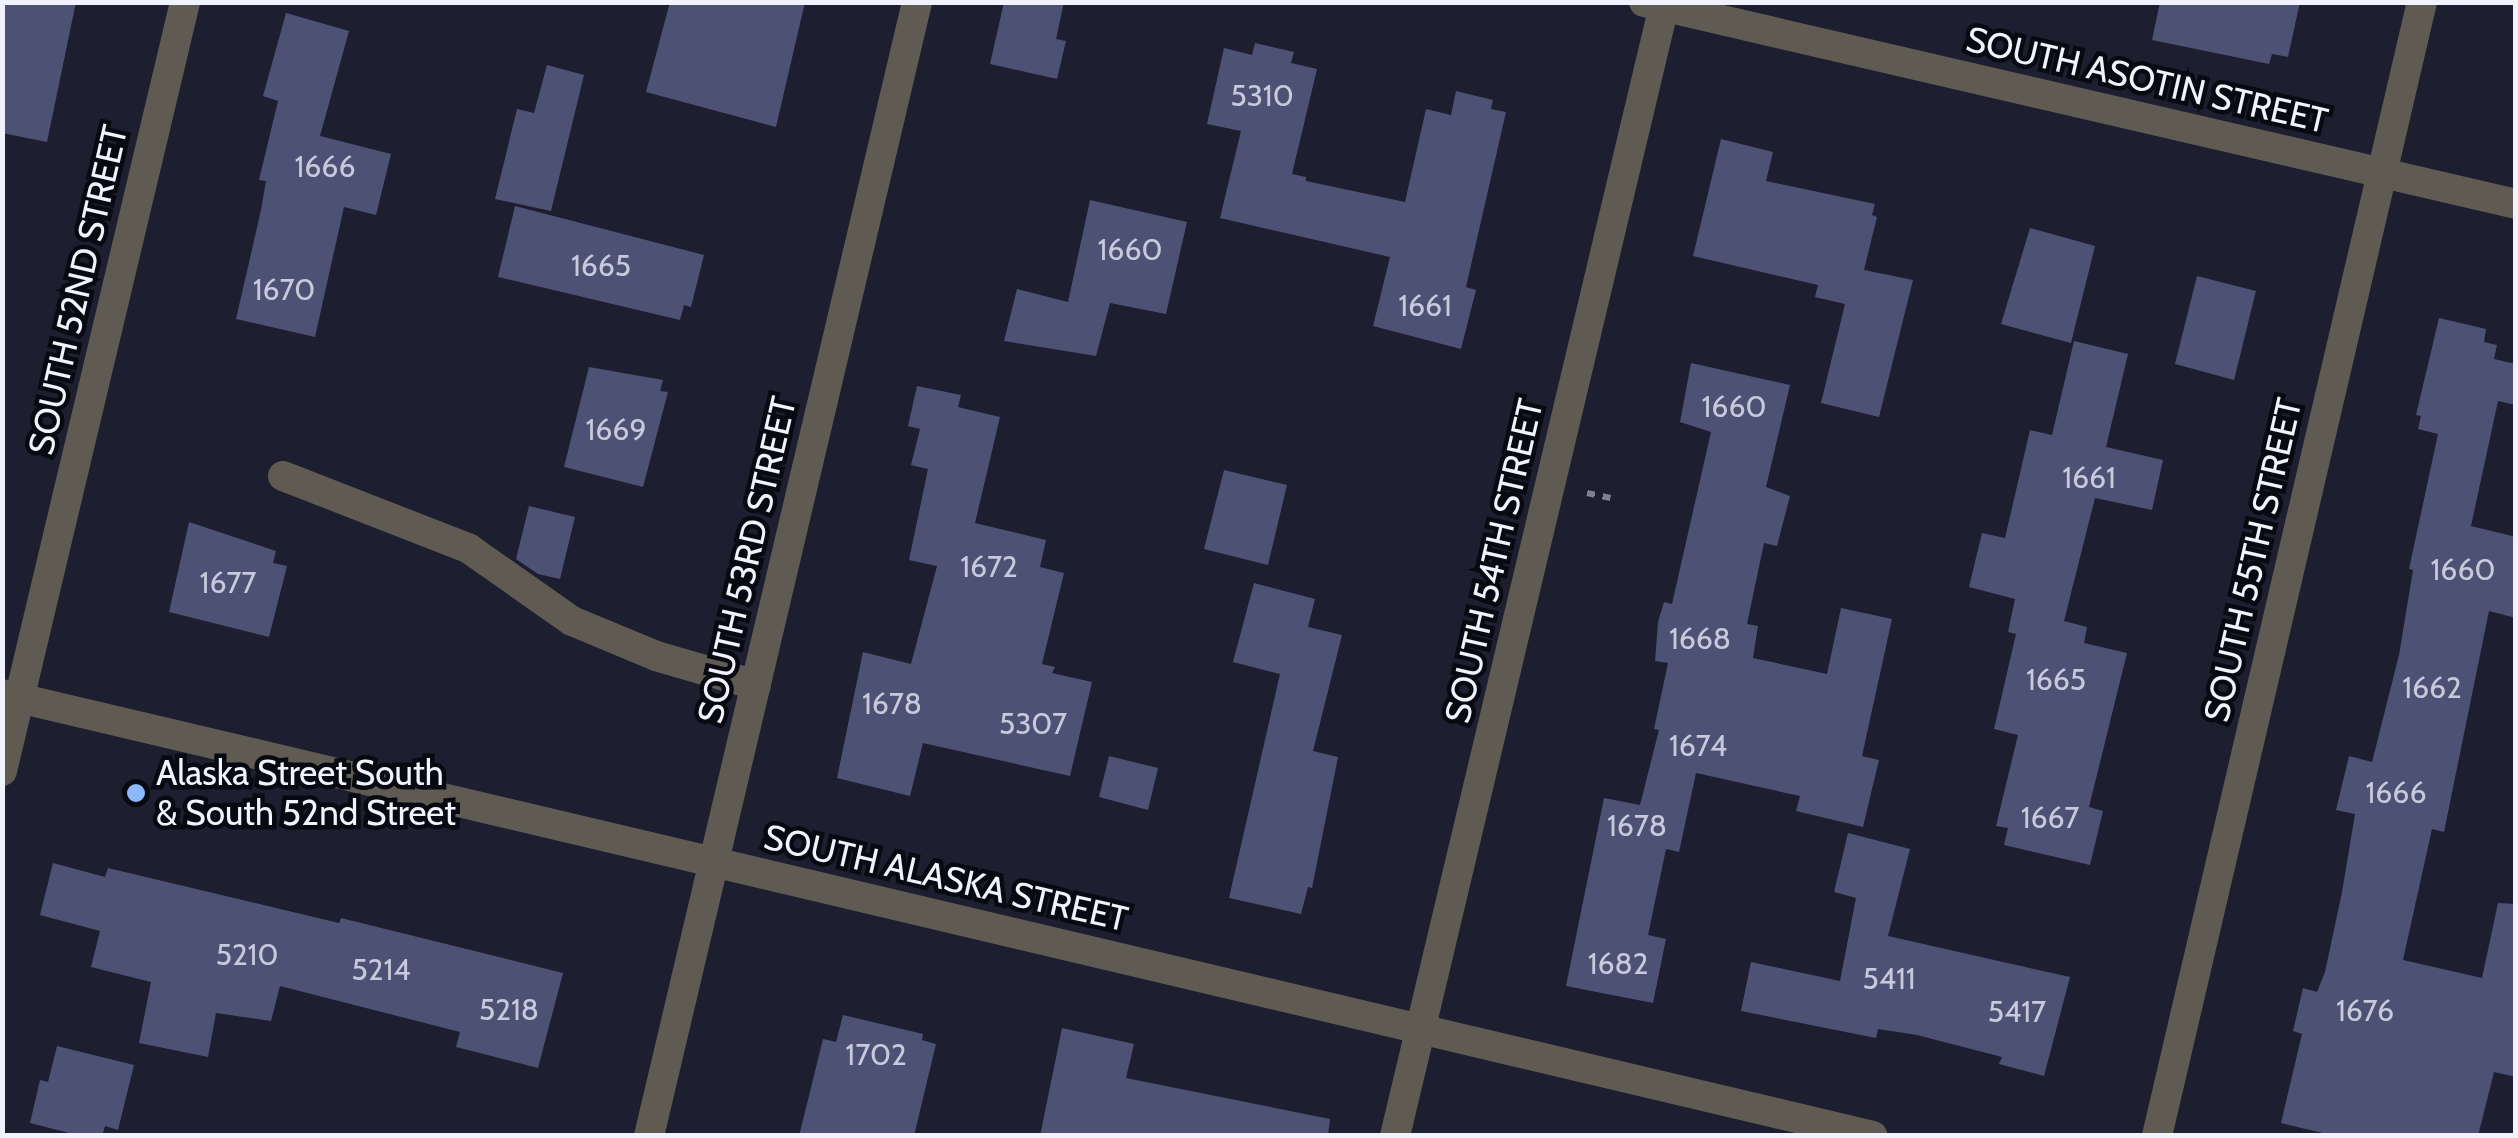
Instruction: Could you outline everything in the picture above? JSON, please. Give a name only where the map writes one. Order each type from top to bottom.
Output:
[{"type":"street","name":"SOUTH 52ND STREET","points":[[2,770],[11,696],[184,2]]},
{"type":"street","name":"SOUTH 53RD STREET","points":[[649,1136],[917,2]]},
{"type":"street","name":"SOUTH 55TH STREET","points":[[2157,1136],[2422,2]]},
{"type":"street","name":"SOUTH ASOTIN STREET","points":[[1658,4],[2516,204]]},
{"type":"street","name":"SOUTH 54TH STREET","points":[[1395,1136],[1658,4]]},
{"type":"street","points":[[283,476],[468,548],[572,621],[656,656],[756,685]]},
{"type":"street","name":"SOUTH ALASKA STREET","points":[[11,696],[1422,1029],[1776,1124],[1872,1136]]},
{"type":"building","points":[[2,2],[76,2],[47,142],[2,133]]},
{"type":"building","points":[[670,2],[805,2],[776,127],[646,92]]},
{"type":"building","points":[[1004,2],[1064,2],[1056,39],[1066,41],[1057,79],[990,64]]},
{"type":"building","points":[[2160,2],[2300,2],[2288,57],[2272,54],[2269,64],[2152,40]]},
{"type":"building","points":[[286,13],[349,31],[320,136],[391,154],[376,215],[344,207],[315,337],[236,319],[261,210],[266,181],[259,180],[278,101],[263,96]]},
{"type":"building","points":[[1255,43],[1294,52],[1291,63],[1317,69],[1292,174],[1306,177],[1306,181],[1405,202],[1426,109],[1451,115],[1456,91],[1493,100],[1491,109],[1506,112],[1466,287],[1476,290],[1461,349],[1373,326],[1390,257],[1220,218],[1241,131],[1207,124],[1224,48],[1252,55]]},
{"type":"building","points":[[547,65],[584,75],[551,211],[495,199],[517,109],[534,113]]},
{"type":"building","points":[[1721,139],[1773,152],[1766,181],[1875,204],[1872,215],[1877,217],[1864,270],[1913,280],[1879,417],[1821,403],[1845,304],[1815,297],[1818,285],[1693,256]]},
{"type":"building","points":[[1090,200],[1187,222],[1166,314],[1110,303],[1096,356],[1004,341],[1017,289],[1068,302]]},
{"type":"building","points":[[515,206],[704,255],[691,307],[684,305],[680,320],[498,277]]},
{"type":"building","points":[[2030,228],[2095,246],[2071,343],[2001,324]]},
{"type":"building","points":[[2197,276],[2256,291],[2234,380],[2175,364]]},
{"type":"building","points":[[2439,318],[2486,329],[2484,342],[2497,345],[2494,359],[2516,364],[2516,405],[2498,401],[2471,526],[2516,537],[2516,618],[2489,611],[2444,832],[2432,829],[2403,960],[2482,978],[2498,903],[2516,904],[2516,1077],[2494,1072],[2478,1136],[2335,1136],[2281,1123],[2302,1034],[2293,1031],[2303,988],[2317,992],[2342,892],[2355,814],[2336,810],[2349,756],[2372,762],[2399,655],[2413,570],[2409,569],[2438,434],[2418,429],[2421,416],[2416,415]]},
{"type":"building","points":[[2074,341],[2128,354],[2106,447],[2163,460],[2152,510],[2095,498],[2064,621],[2087,627],[2084,643],[2127,653],[2089,807],[2103,811],[2090,865],[2004,845],[2008,828],[1996,826],[2018,735],[1994,729],[2016,634],[2008,632],[2015,599],[1969,587],[1982,533],[2005,538],[2030,430],[2052,435]]},
{"type":"building","points":[[1691,363],[1790,385],[1766,487],[1790,496],[1777,546],[1764,543],[1747,624],[1758,626],[1753,658],[1827,674],[1841,608],[1892,619],[1862,756],[1879,760],[1863,827],[1796,811],[1800,796],[1696,773],[1679,852],[1666,849],[1648,935],[1666,939],[1653,1003],[1566,986],[1604,798],[1640,805],[1659,730],[1654,729],[1668,663],[1655,661],[1658,622],[1664,602],[1672,604],[1711,432],[1680,422]]},
{"type":"building","points":[[589,367],[663,380],[660,391],[668,392],[643,487],[564,467]]},
{"type":"building","points":[[917,386],[961,395],[958,407],[1000,417],[975,523],[1046,540],[1040,567],[1064,573],[1042,664],[1055,667],[1052,673],[1092,682],[1070,776],[923,743],[910,796],[837,778],[863,652],[911,664],[937,566],[909,560],[928,469],[911,465],[920,429],[908,426]]},
{"type":"building","points":[[1224,470],[1287,485],[1268,565],[1204,549]]},
{"type":"building","points":[[529,506],[575,517],[560,579],[538,574],[516,559]]},
{"type":"building","points":[[189,522],[276,551],[273,563],[287,566],[269,637],[169,612]]},
{"type":"building","points":[[1254,583],[1315,599],[1308,627],[1342,635],[1313,751],[1338,757],[1312,888],[1308,887],[1301,914],[1229,898],[1280,674],[1233,662]]},
{"type":"building","points":[[1109,756],[1158,768],[1148,810],[1099,797]]},
{"type":"building","points":[[1848,833],[1910,849],[1888,936],[2070,977],[2044,1076],[1999,1064],[2002,1057],[1917,1035],[1878,1029],[1876,1038],[1741,1011],[1751,962],[1840,981],[1856,898],[1834,892]]},
{"type":"building","points":[[53,863],[105,877],[108,868],[339,923],[341,918],[563,973],[538,1068],[456,1047],[460,1032],[280,986],[271,1021],[216,1013],[208,1057],[139,1043],[151,982],[91,967],[100,931],[40,915]]},
{"type":"building","points":[[843,1015],[923,1034],[922,1040],[936,1044],[914,1136],[799,1136],[823,1039],[836,1042]]},
{"type":"building","points":[[1062,1028],[1134,1044],[1126,1078],[1330,1119],[1328,1136],[1040,1136]]},
{"type":"building","points":[[57,1046],[134,1065],[118,1130],[105,1126],[102,1136],[81,1136],[30,1123],[40,1080],[48,1082]]},
{"type":"place","name":"Alaska Street South & South 52nd Street","points":[[136,793]]}]
